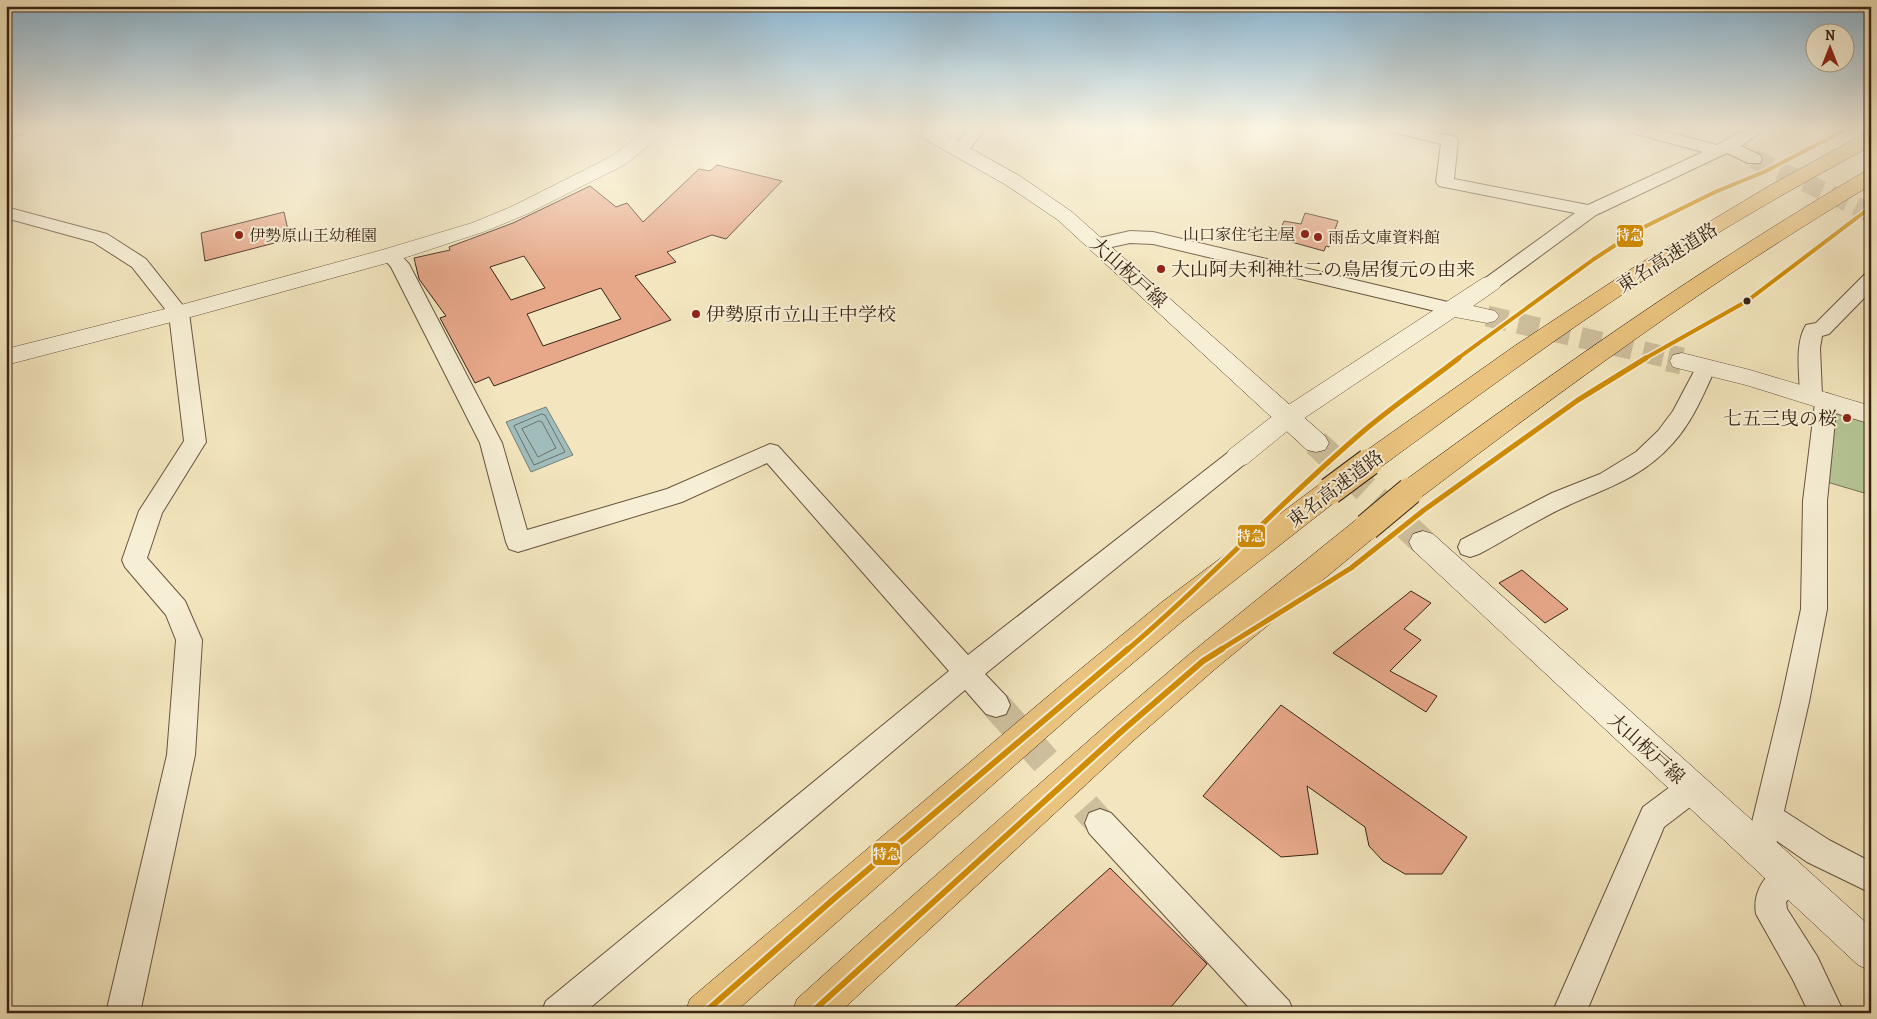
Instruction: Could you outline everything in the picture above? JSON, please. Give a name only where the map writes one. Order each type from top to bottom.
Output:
[{"type":"highway","name":"東名高速道路","points":[[704,1013],[837,896],[1129,647],[1330,491],[1511,360],[1675,251],[1800,177]]},
{"type":"highway","name":"東名高速道路","points":[[811,1013],[1123,730],[1203,661],[1410,492],[1548,388],[1718,269],[1870,177]]},
{"type":"street","points":[[6,356],[179,313],[390,255],[479,227],[520,210],[586,177]]},
{"type":"street","name":"大山板戸線","points":[[1007,177],[1032,191],[1098,244],[1316,443]]},
{"type":"street","points":[[1446,177],[1445,182],[1590,211]]},
{"type":"street","points":[[558,1013],[966,673],[1288,417],[1491,284],[1590,211],[1662,177]]},
{"type":"street","points":[[6,212],[100,238],[139,263],[179,313],[196,442],[151,511],[134,560],[176,609],[190,640],[181,755],[123,1013]]},
{"type":"street","points":[[1098,244],[1130,237],[1154,238],[1487,316]]},
{"type":"street","points":[[390,255],[399,264],[491,443],[518,542],[674,496],[770,452],[966,673],[996,704]]},
{"type":"street","points":[[1760,851],[1796,702],[1814,609],[1815,502],[1819,399],[1810,348],[1813,330],[1822,329],[1871,279]]},
{"type":"street","points":[[1682,361],[1871,415]]},
{"type":"street","points":[[1470,547],[1560,499],[1608,480],[1644,458],[1666,437],[1682,415],[1706,367]]},
{"type":"street","name":"大山板戸線","points":[[1423,542],[1871,952]]},
{"type":"street","points":[[1568,1013],[1653,817],[1692,788]]},
{"type":"street","points":[[1768,817],[1818,851],[1871,878]]},
{"type":"street","points":[[1100,823],[1277,1013]]},
{"type":"street","points":[[1788,877],[1773,893],[1770,903],[1772,914],[1805,968],[1827,1013]]},
{"type":"green space","points":[[1833,413],[1871,424],[1871,495],[1827,482]]},
{"type":"water","points":[[546,407],[573,455],[531,472],[506,422]]},
{"type":"building","points":[[691,177],[764,177],[782,181],[726,239],[712,235],[667,252],[676,262],[635,276],[671,320],[494,386],[489,377],[475,383],[440,318],[446,316],[419,279],[414,258],[450,250],[449,247],[513,223],[590,186],[616,207],[627,203],[643,222]],"holes":[[[524,256],[545,288],[511,300],[490,267]],[[601,288],[621,319],[543,346],[527,314]]]},
{"type":"building","points":[[284,212],[290,239],[205,261],[201,233]]},
{"type":"building","name":"山口家住宅主屋","points":[[1305,213],[1338,221],[1329,247],[1326,246],[1324,251],[1277,238],[1284,221],[1301,224]]},
{"type":"building","points":[[1522,570],[1568,609],[1545,623],[1499,583]]},
{"type":"building","points":[[1411,591],[1431,603],[1404,629],[1421,640],[1390,671],[1437,696],[1426,712],[1333,653]]},
{"type":"building","points":[[1281,705],[1467,837],[1442,874],[1405,874],[1383,861],[1369,846],[1365,827],[1307,786],[1318,854],[1281,857],[1203,796]]},
{"type":"building","points":[[1110,868],[1207,964],[1166,1013],[948,1013]]},
{"type":"tunnel","points":[[1792,177],[1871,213]]},
{"type":"tunnel","points":[[1487,316],[1674,359]]},
{"type":"tunnel","points":[[1668,358],[1682,361]]},
{"type":"tunnel","points":[[1316,443],[1423,542]]},
{"type":"tunnel","points":[[996,705],[1100,823]]},
{"type":"transit line","name":"特急","points":[[704,1013],[837,896],[1173,611],[1316,474],[1366,429],[1478,343],[1594,259],[1640,229],[1715,192],[1753,177]]},
{"type":"transit line","name":"特急","points":[[811,1013],[1123,730],[1203,661],[1351,568],[1424,510],[1578,400],[1642,360],[1747,301],[1871,207]]},
{"type":"place","name":"山口家住宅主屋","points":[[1305,234]]},
{"type":"place","name":"伊勢原山王幼稚園","points":[[239,235]]},
{"type":"place","name":"雨岳文庫資料館","points":[[1318,237]]},
{"type":"place","name":"大山阿夫利神社二の鳥居復元の由来","points":[[1161,269]]},
{"type":"place","name":"伊勢原市立山王中学校","points":[[696,314]]},
{"type":"place","name":"七五三曳の桜","points":[[1847,418]]}]
